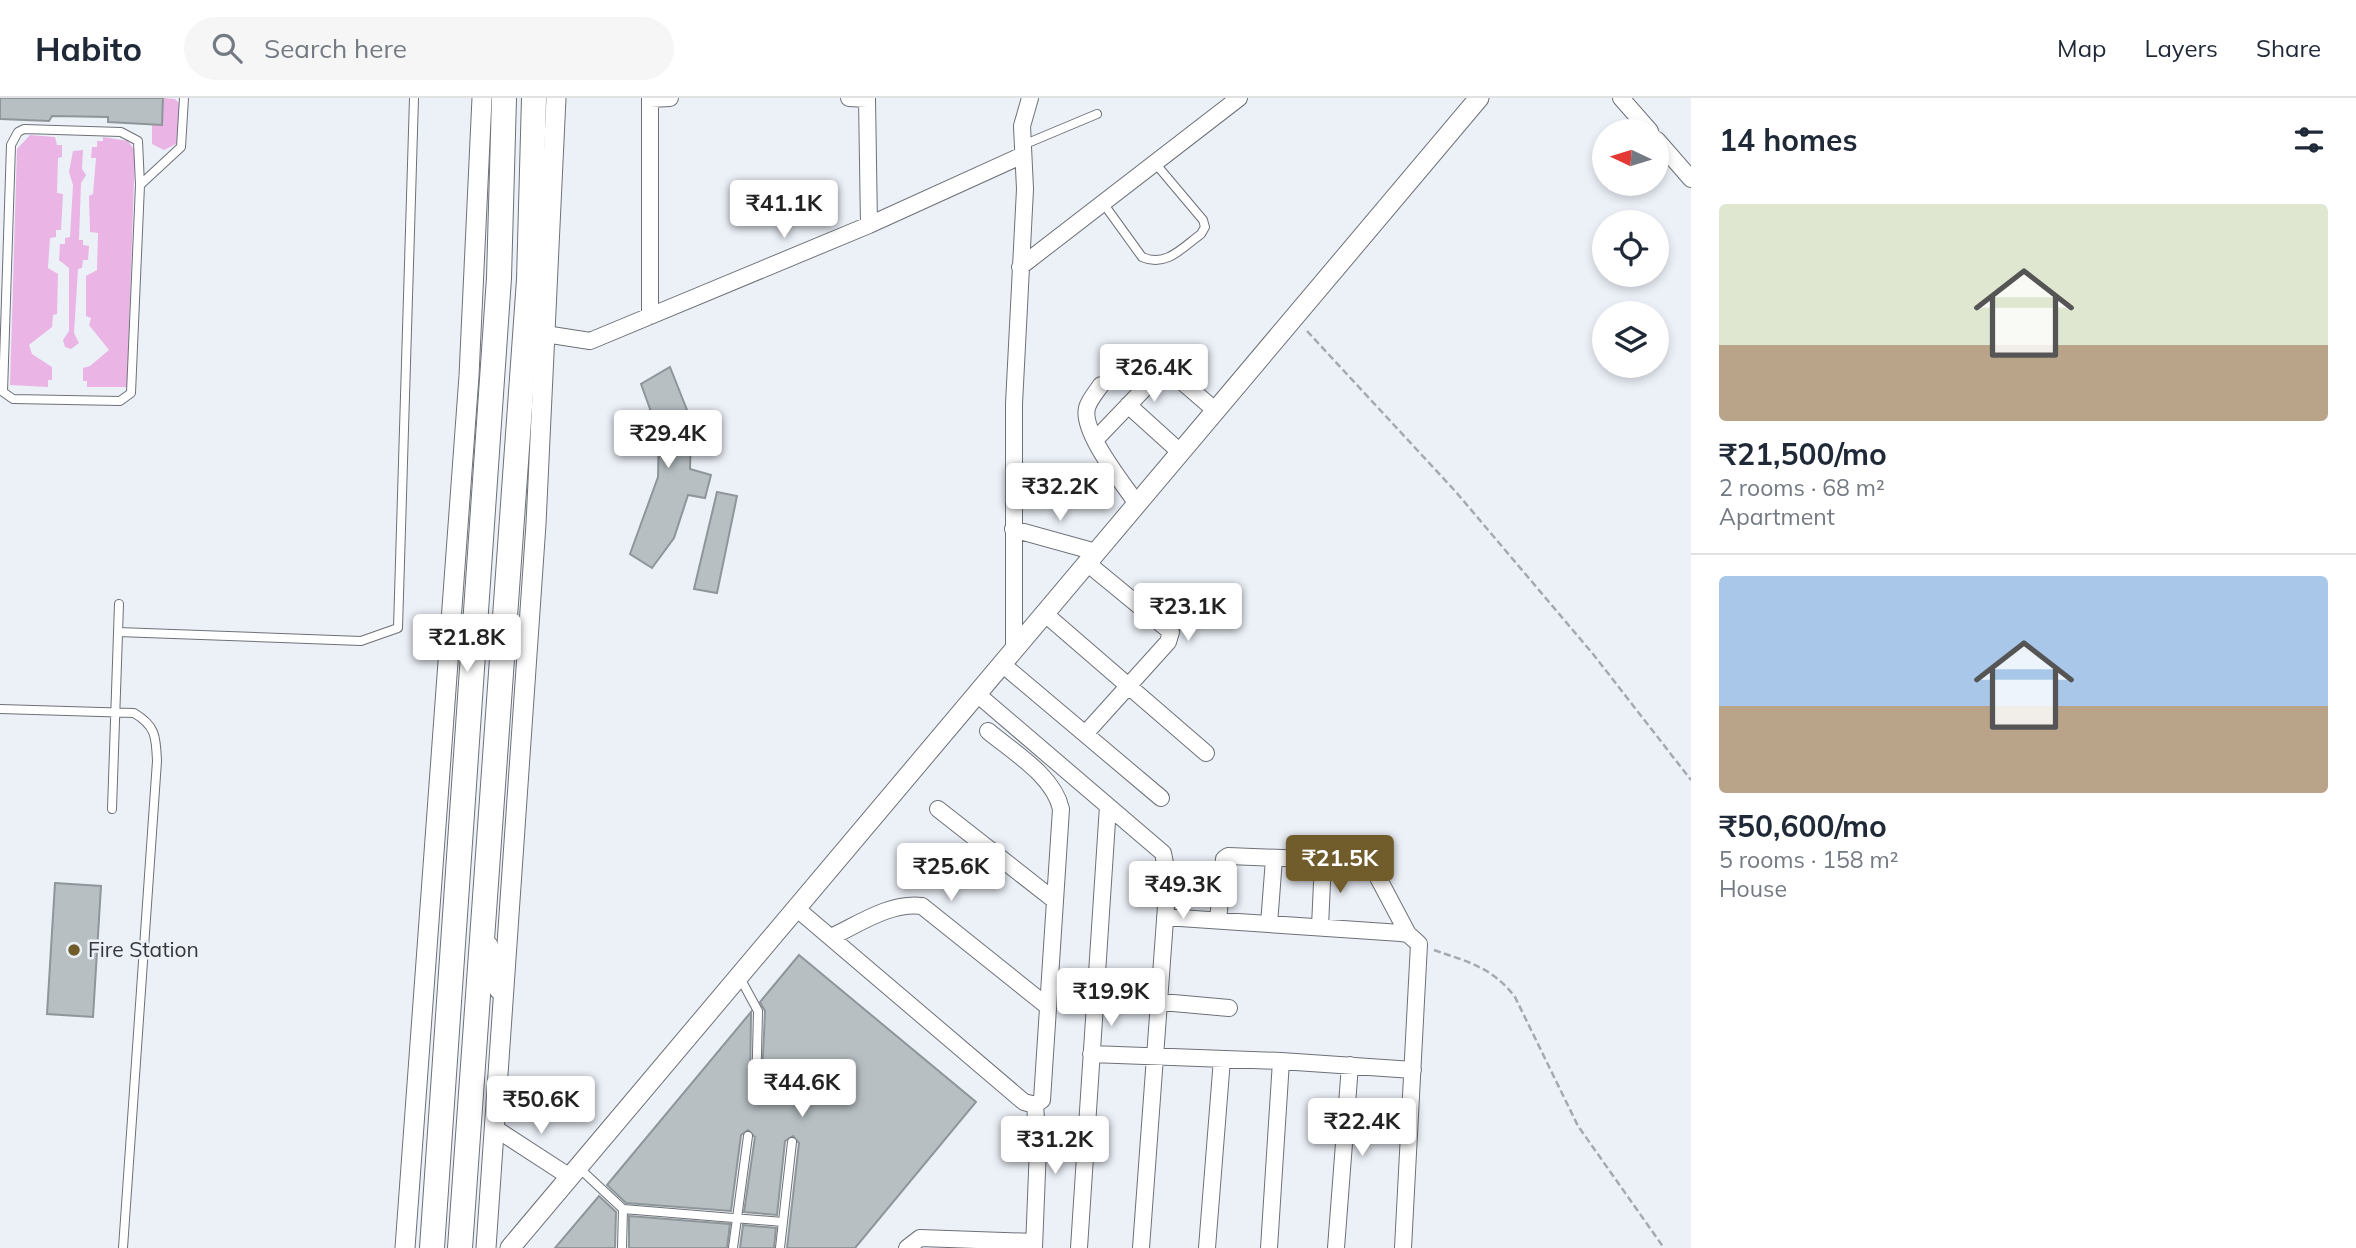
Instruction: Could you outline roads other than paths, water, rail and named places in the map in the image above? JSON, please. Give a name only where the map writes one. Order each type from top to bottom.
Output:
[{"type":"highway","points":[[432,1248],[499,278],[504,98]]},
{"type":"highway","points":[[460,1248],[529,280],[534,98]]},
{"type":"highway","points":[[483,936],[501,988]]},
{"type":"street","points":[[405,1248],[469,376],[482,98]]},
{"type":"street","points":[[486,1248],[501,988],[536,524],[556,98]]},
{"type":"street","points":[[650,316],[650,99],[670,98]]},
{"type":"street","points":[[849,98],[867,99],[869,225]]},
{"type":"street","points":[[1030,98],[1022,126],[1025,189],[1020,267],[1008,657],[1085,733],[1161,798]]},
{"type":"street","points":[[1020,267],[1239,98]]},
{"type":"street","points":[[510,1248],[1479,98]]},
{"type":"street","points":[[1621,98],[1639,119]]},
{"type":"street","points":[[545,334],[590,341],[869,225],[1023,150]]},
{"type":"street","points":[[1670,155],[1691,179]]},
{"type":"street","points":[[1095,440],[1165,367],[1216,411]]},
{"type":"street","points":[[1101,385],[1087,405],[1087,422],[1095,440],[1137,504]]},
{"type":"street","points":[[1128,405],[1180,452]]},
{"type":"street","points":[[1013,529],[1092,558],[1171,632],[1168,642],[1085,733]]},
{"type":"street","points":[[1044,613],[1206,753]]},
{"type":"street","points":[[977,694],[1163,853],[1168,879],[1141,1248]]},
{"type":"street","points":[[988,731],[1051,785],[1059,797],[1061,809],[1046,1006],[1044,1087],[1042,1100],[1035,1105]]},
{"type":"street","points":[[1079,1248],[1108,806]]},
{"type":"street","points":[[938,809],[1054,900]]},
{"type":"street","points":[[1218,920],[1225,857],[1358,861],[1374,870],[1414,939],[1413,1070],[1403,1248]]},
{"type":"street","points":[[1269,924],[1273,859]]},
{"type":"street","points":[[1320,927],[1324,860]]},
{"type":"street","points":[[831,937],[892,909],[907,904],[922,906],[1046,1006]]},
{"type":"street","points":[[796,908],[1024,1102],[1035,1105]]},
{"type":"street","points":[[1165,917],[1320,927],[1414,939]]},
{"type":"street","points":[[1095,996],[1229,1008]]},
{"type":"street","points":[[1091,1054],[1281,1060],[1413,1070]]},
{"type":"street","points":[[1207,1248],[1222,1059]]},
{"type":"street","points":[[1269,1248],[1281,1060]]},
{"type":"street","points":[[1336,1248],[1350,1065]]},
{"type":"street","points":[[907,1248],[920,1238],[1034,1245],[1038,1147],[1035,1105]]},
{"type":"street","points":[[493,1127],[574,1172]]},
{"type":"lane","points":[[140,185],[181,147],[184,98]]},
{"type":"lane","points":[[118,632],[361,641],[398,628],[414,98]]},
{"type":"lane","points":[[1023,150],[1097,114]]},
{"type":"lane","points":[[24,129],[121,132],[138,141],[140,185],[131,393],[120,401],[13,399],[3,392],[11,145],[18,132],[24,129]]},
{"type":"lane","points":[[1103,203],[1142,257],[1152,261],[1163,261],[1201,234],[1205,227],[1203,220],[1155,163]]},
{"type":"lane","points":[[0,170],[10,179]]},
{"type":"lane","points":[[112,809],[119,604]]},
{"type":"lane","points":[[0,709],[134,713],[149,722],[156,740],[158,761],[123,1248]]},
{"type":"lane","points":[[739,976],[758,1011],[756,1096]]},
{"type":"lane","points":[[733,1248],[748,1136]]},
{"type":"lane","points":[[780,1248],[792,1142]]},
{"type":"lane","points":[[574,1172],[623,1209],[783,1222]]},
{"type":"lane","points":[[622,1248],[623,1209]]},
{"type":"place","name":"Fire Station","points":[[74,950]]}]
